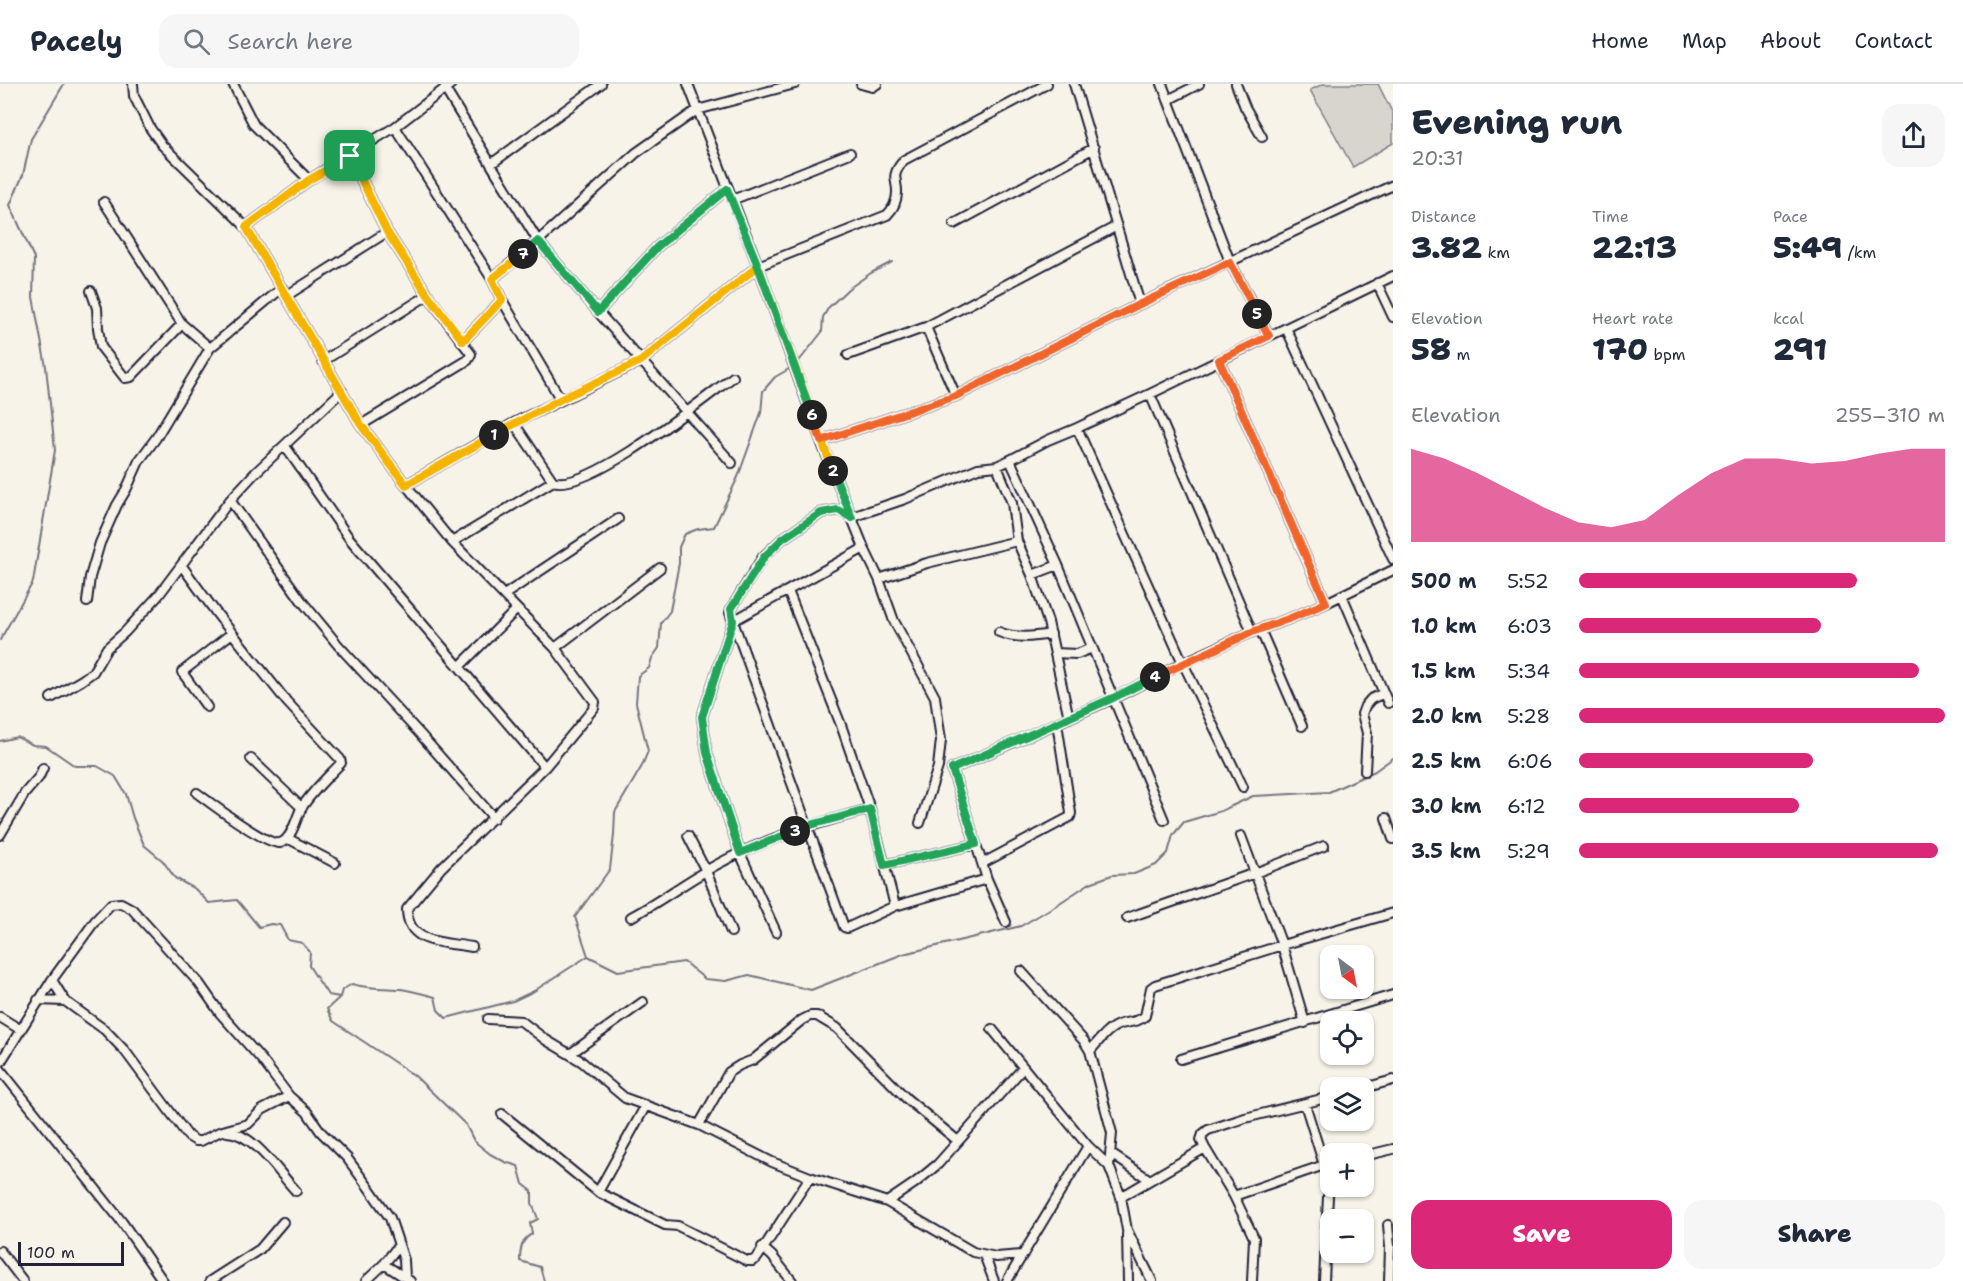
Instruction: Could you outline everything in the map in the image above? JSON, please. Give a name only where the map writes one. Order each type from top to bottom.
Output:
[{"type":"street","points":[[133,84],[134,96],[150,128],[162,145],[246,227],[361,425],[452,542],[555,648],[596,704],[545,767],[441,868],[407,909],[410,928],[417,934],[430,940],[472,947]]},
{"type":"street","points":[[233,84],[254,125],[309,180]]},
{"type":"street","points":[[491,164],[601,84]]},
{"type":"street","points":[[688,84],[758,266],[821,441],[864,548],[879,579],[894,621],[935,697],[941,740],[938,767],[921,823]]},
{"type":"street","points":[[492,279],[636,153],[697,110],[795,84]]},
{"type":"street","points":[[861,84],[872,87],[877,84]]},
{"type":"street","points":[[406,485],[514,423],[641,361],[758,266],[887,215],[893,209],[897,199],[895,176],[904,160],[1047,84]]},
{"type":"street","points":[[1074,84],[1140,304]]},
{"type":"street","points":[[1162,84],[1230,262],[1269,336]]},
{"type":"street","points":[[1168,100],[1199,84]]},
{"type":"street","points":[[1236,84],[1245,107],[1262,137]]},
{"type":"street","points":[[246,227],[309,180],[394,127],[448,86],[491,164],[538,241],[732,463]]},
{"type":"street","points":[[394,127],[492,279],[561,399]]},
{"type":"street","points":[[954,224],[1094,148]]},
{"type":"street","points":[[732,200],[850,153]]},
{"type":"street","points":[[350,156],[387,232],[428,295],[471,354],[468,360],[361,425]]},
{"type":"street","points":[[821,441],[956,396],[1140,304],[1393,184]]},
{"type":"street","points":[[598,312],[657,247],[727,189]]},
{"type":"street","points":[[104,202],[182,324],[210,348]]},
{"type":"street","points":[[848,355],[926,327],[1117,226]]},
{"type":"street","points":[[286,296],[387,232]]},
{"type":"street","points":[[987,879],[895,906],[847,928],[844,927],[733,621],[731,609],[764,557],[782,539],[821,513],[838,510],[852,518],[905,499],[978,468],[997,466],[1393,276]]},
{"type":"street","points":[[1377,283],[1393,317]]},
{"type":"street","points":[[87,602],[94,563],[117,505],[139,461],[156,438],[210,348],[282,288]]},
{"type":"street","points":[[91,291],[97,308],[101,346],[125,378],[131,377],[182,324]]},
{"type":"street","points":[[323,361],[428,295]]},
{"type":"street","points":[[463,341],[502,300]]},
{"type":"street","points":[[926,327],[956,396]]},
{"type":"street","points":[[1286,328],[1393,559]]},
{"type":"street","points":[[1219,360],[1326,603]]},
{"type":"street","points":[[514,423],[553,481],[559,483],[571,481],[611,465],[733,377]]},
{"type":"street","points":[[51,698],[93,672],[107,648],[158,596],[230,500],[255,473],[342,391]]},
{"type":"street","points":[[1150,394],[1256,631],[1302,726]]},
{"type":"street","points":[[1077,428],[1183,663],[1243,787]]},
{"type":"street","points":[[285,446],[349,538],[545,767]]},
{"type":"street","points":[[1010,460],[1059,565],[1164,820]]},
{"type":"street","points":[[997,466],[1012,503],[1017,540],[1032,574],[1051,634],[1069,718]]},
{"type":"street","points":[[452,542],[553,481]]},
{"type":"street","points":[[230,500],[302,600],[338,645],[494,818]]},
{"type":"street","points":[[504,595],[618,519]]},
{"type":"street","points":[[879,579],[927,563],[1017,540]]},
{"type":"street","points":[[776,932],[740,853],[707,753],[702,717],[733,621],[864,548]]},
{"type":"street","points":[[1032,574],[1059,565]]},
{"type":"street","points":[[182,566],[287,702],[340,759],[340,763],[302,808],[287,838],[280,843],[274,843],[251,831],[197,793]]},
{"type":"street","points":[[555,648],[660,568]]},
{"type":"street","points":[[1006,922],[987,879],[952,769],[1113,698],[1183,663],[1326,603],[1393,570]]},
{"type":"street","points":[[788,591],[841,724],[870,809],[895,906]]},
{"type":"street","points":[[1342,595],[1388,703]]},
{"type":"street","points":[[459,667],[517,609]]},
{"type":"street","points":[[999,632],[1009,636],[1051,634]]},
{"type":"street","points":[[207,707],[182,672],[232,633]]},
{"type":"street","points":[[1055,653],[1077,654],[1092,648]]},
{"type":"street","points":[[1365,771],[1367,733],[1362,714],[1371,699],[1384,693]]},
{"type":"street","points":[[983,863],[1070,817],[1057,723]]},
{"type":"street","points":[[251,759],[302,808]]},
{"type":"street","points":[[0,835],[43,768]]},
{"type":"street","points":[[631,917],[740,853],[807,826],[870,809]]},
{"type":"street","points":[[1386,818],[1393,839]]},
{"type":"street","points":[[688,836],[706,871],[731,932]]},
{"type":"street","points":[[1241,836],[1282,945],[1305,1023]]},
{"type":"street","points":[[287,838],[335,863]]},
{"type":"street","points":[[884,865],[976,844]]},
{"type":"street","points":[[1127,918],[1324,846]]},
{"type":"street","points":[[0,1063],[38,1000],[95,921],[111,904],[121,903],[132,909],[145,922],[199,983],[220,1013],[262,1060],[289,1096],[307,1112],[321,1132],[347,1158],[390,1218],[404,1260],[407,1279]]},
{"type":"street","points":[[1090,1051],[1114,1027],[1122,1023],[1134,1023],[1145,1016],[1151,988],[1155,985],[1393,913]]},
{"type":"street","points":[[1021,971],[1084,1041],[1090,1051],[1112,1133],[1109,1166]]},
{"type":"street","points":[[52,980],[65,1001],[105,1030],[125,1051],[188,1136],[201,1141],[219,1132],[248,1124],[262,1110],[289,1096]]},
{"type":"street","points":[[1181,1059],[1393,995]]},
{"type":"street","points":[[38,1000],[65,1001]]},
{"type":"street","points":[[570,1054],[643,1002]]},
{"type":"street","points":[[699,1125],[729,1072],[753,1060],[802,1020],[810,1016],[817,1016],[837,1028],[907,1099],[958,1141]]},
{"type":"street","points":[[0,1017],[21,1030]]},
{"type":"street","points":[[488,1019],[520,1021],[581,1061],[625,1098],[699,1125],[772,1162],[887,1202],[973,1252],[996,1257],[1022,1255]]},
{"type":"street","points":[[992,1029],[1088,1146],[1109,1166],[1121,1197],[1128,1230],[1127,1277],[1122,1281]]},
{"type":"street","points":[[887,1202],[915,1184],[938,1164],[1023,1068]]},
{"type":"street","points":[[0,1069],[122,1222],[163,1281]]},
{"type":"street","points":[[1374,1085],[1393,1080]]},
{"type":"street","points":[[1252,1281],[1254,1238],[1234,1196],[1201,1140],[1203,1134],[1208,1130],[1245,1118],[1320,1100]]},
{"type":"street","points":[[1305,1104],[1320,1145]]},
{"type":"street","points":[[598,1192],[646,1105]]},
{"type":"street","points":[[502,1114],[598,1192],[665,1225],[678,1226],[747,1261],[757,1258],[762,1247],[776,1230],[810,1177]]},
{"type":"street","points":[[219,1132],[234,1132],[248,1138],[296,1191]]},
{"type":"street","points":[[1007,1281],[1088,1146]]},
{"type":"street","points":[[1121,1197],[1205,1148]]},
{"type":"street","points":[[1374,1154],[1393,1149]]},
{"type":"street","points":[[1111,1154],[1150,1180]]},
{"type":"street","points":[[1234,1196],[1320,1166]]},
{"type":"street","points":[[1324,1281],[1328,1197]]},
{"type":"street","points":[[210,1281],[260,1248],[283,1222]]},
{"type":"street","points":[[1388,1225],[1392,1247],[1389,1281]]},
{"type":"street","points":[[1128,1230],[1152,1281]]},
{"type":"street","points":[[366,1281],[399,1245]]},
{"type":"street","points":[[762,1247],[792,1281]]},
{"type":"street","points":[[0,1251],[23,1281]]},
{"type":"street","points":[[984,1255],[994,1281]]},
{"type":"street","points":[[384,1264],[407,1279]]},
{"type":"shaded area","points":[[1323,84],[1378,84],[1393,114],[1393,143],[1353,167],[1310,90]]},
{"type":"waterway","points":[[0,640],[33,582],[55,450],[46,367],[33,297],[34,258],[10,205],[23,175],[31,139],[64,84]]},
{"type":"waterway","points":[[892,262],[848,289],[829,307],[823,317],[822,332],[796,365],[775,377],[763,391],[761,413],[738,477],[714,527],[698,529],[685,534],[679,547],[679,563],[670,611],[661,623],[659,648],[649,668],[638,676],[636,703],[648,751],[642,766],[615,812],[610,869],[575,917],[588,956],[618,971],[684,962],[705,979],[726,981],[749,975],[811,990],[903,954],[1021,926],[1090,883],[1112,875],[1134,874],[1156,865],[1168,853],[1173,835],[1184,822],[1221,811],[1253,796],[1329,792],[1375,771],[1393,758]]},
{"type":"waterway","points":[[0,741],[17,737],[33,745],[46,746],[75,766],[97,766],[115,776],[126,794],[144,845],[163,861],[175,878],[195,889],[209,903],[237,900],[259,927],[271,924],[280,925],[288,940],[302,943],[310,952],[309,966],[328,995],[340,997]]},
{"type":"waterway","points":[[544,1281],[540,1267],[520,1261],[523,1242],[532,1234],[530,1223],[538,1219],[532,1203],[532,1191],[523,1184],[518,1166],[490,1154],[474,1141],[466,1125],[415,1076],[333,1021],[327,1009],[340,997],[342,990],[352,984],[371,988],[401,989],[435,997],[438,1010],[446,1018],[513,1001],[534,991],[588,956]]},
{"type":"route","points":[[350,156],[309,180],[246,227],[361,425],[406,485],[514,423],[641,361],[758,266],[821,441],[852,518],[838,510],[831,510],[798,526],[764,557],[731,609],[733,621],[702,717],[707,753],[740,853],[807,826],[870,809],[884,865],[976,844],[952,769],[1113,698],[1252,632],[1326,603],[1219,360],[1269,336],[1230,262],[1140,304],[956,396],[821,441],[802,387],[758,266],[727,189],[657,247],[598,312],[538,241],[492,279],[502,300],[463,341],[428,295],[387,232],[350,156]]}]
